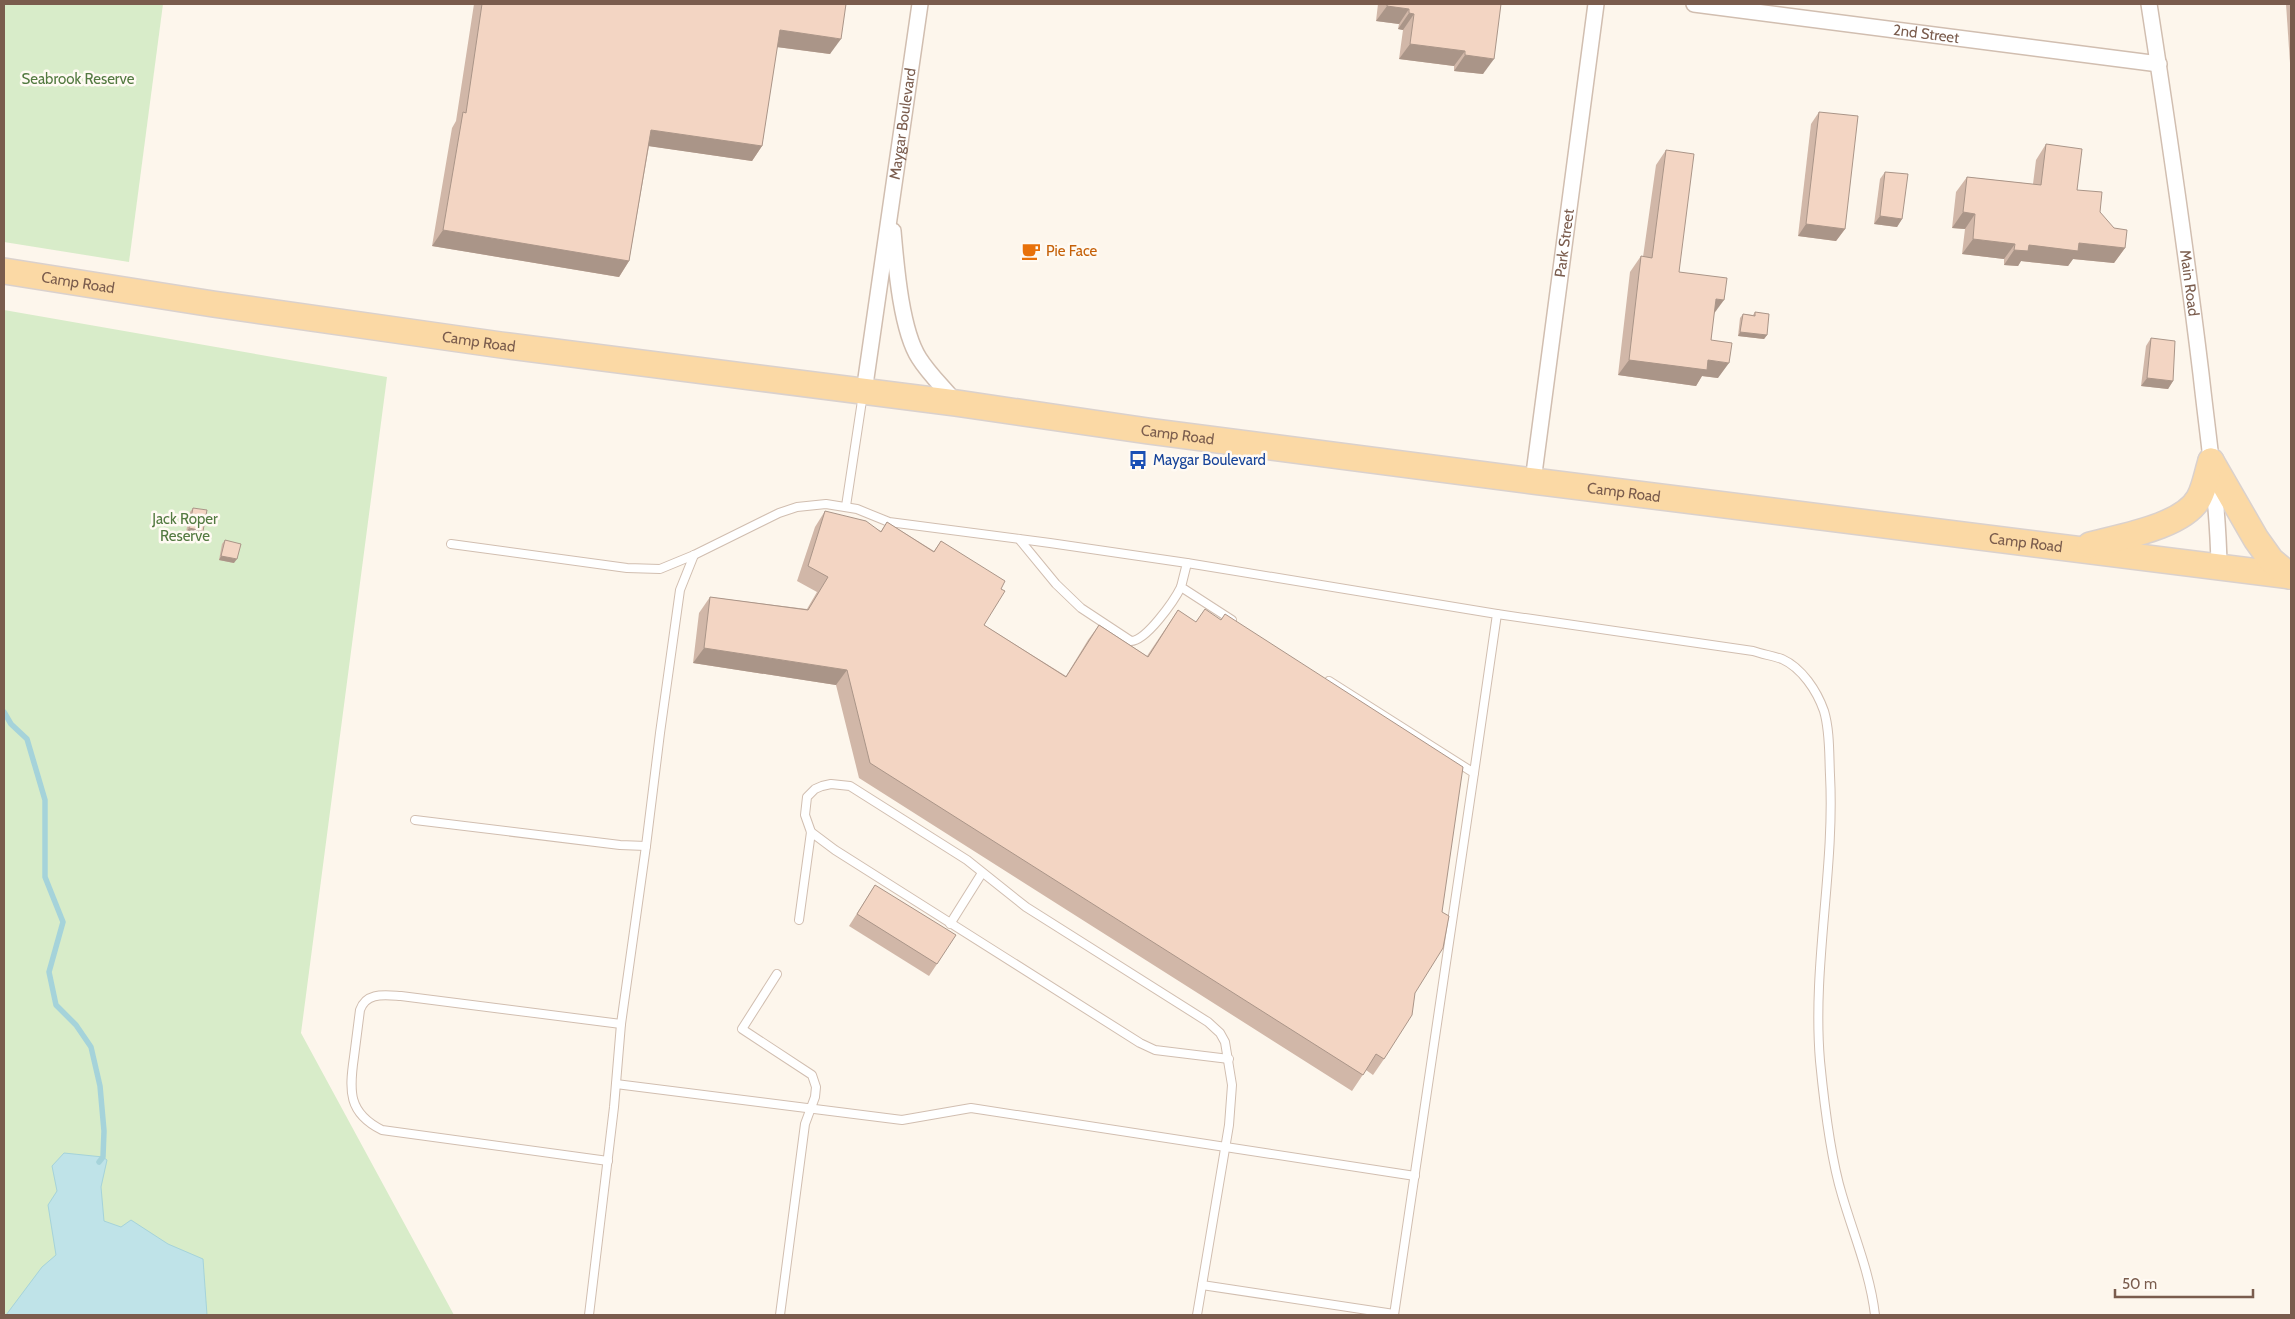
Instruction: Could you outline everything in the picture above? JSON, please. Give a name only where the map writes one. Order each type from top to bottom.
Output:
[{"type":"main road","name":"Camp Road","points":[[4,271],[213,304],[501,345],[956,403],[1148,431],[1532,481],[2291,576]]},
{"type":"main road","points":[[2074,549],[2139,532],[2165,523],[2189,510],[2199,499],[2211,461]]},
{"type":"main road","points":[[2211,461],[2244,514],[2256,539],[2272,560],[2291,576]]},
{"type":"street","name":"Maygar Boulevard","points":[[864,392],[920,4]]},
{"type":"street","name":"Park Street","points":[[1532,481],[1596,4]]},
{"type":"street","name":"2nd Street","points":[[1694,4],[2159,64]]},
{"type":"street","name":"Main Road","points":[[2150,4],[2190,282],[2211,461],[2218,532],[2219,566]]},
{"type":"street","points":[[891,207],[898,282],[912,344],[919,358],[956,403]]},
{"type":"lane","points":[[846,506],[864,392]]},
{"type":"lane","points":[[451,544],[628,568],[660,569],[694,555],[779,513],[797,507],[826,504],[846,506],[888,522],[1187,563],[1497,614],[1753,651],[1782,660],[1802,674],[1816,692],[1824,711],[1831,799],[1818,996],[1820,1061],[1832,1147],[1841,1194],[1871,1287],[1875,1315]]},
{"type":"lane","points":[[1019,539],[1056,584],[1081,608],[1130,641],[1139,639],[1173,601],[1181,587],[1187,563]]},
{"type":"lane","points":[[589,1315],[608,1161],[621,1024],[680,590],[694,555]]},
{"type":"lane","points":[[1181,587],[1240,624]]},
{"type":"lane","points":[[1202,1285],[1394,1314],[1497,614]]},
{"type":"lane","points":[[1324,678],[1474,773]]},
{"type":"lane","points":[[799,920],[811,832],[804,815],[807,797],[810,793],[825,785],[850,786],[934,839],[1026,907],[1208,1022],[1220,1033],[1229,1059],[1232,1085],[1225,1147],[1197,1315]]},
{"type":"lane","points":[[415,820],[620,845],[646,846]]},
{"type":"lane","points":[[811,832],[835,850],[950,924],[1140,1043],[1155,1050],[1229,1059]]},
{"type":"lane","points":[[950,924],[982,873]]},
{"type":"lane","points":[[777,974],[742,1029],[809,1071],[816,1087],[806,1124],[780,1315]]},
{"type":"lane","points":[[608,1161],[382,1130],[364,1119],[354,1105],[350,1086],[360,1010],[363,1003],[373,996],[400,996],[621,1024]]},
{"type":"lane","points":[[616,1084],[902,1120],[971,1108],[1415,1176]]},
{"type":"green space","name":"Seabrook Reserve","points":[[4,4],[163,4],[129,262],[4,242]]},
{"type":"green space","name":"Jack Roper Reserve","points":[[4,310],[387,377],[301,1033],[454,1315],[4,1315]]},
{"type":"water","points":[[64,1153],[103,1157],[107,1160],[101,1187],[104,1221],[121,1227],[131,1220],[168,1244],[203,1259],[207,1315],[6,1315],[42,1267],[56,1255],[48,1205],[57,1191],[52,1166]]},
{"type":"building","points":[[482,4],[846,4],[841,39],[780,30],[762,146],[651,130],[629,261],[443,230],[463,112],[466,113]]},
{"type":"building","points":[[1387,4],[1501,4],[1494,59],[1465,55],[1465,51],[1410,44],[1414,14],[1409,13],[1409,9],[1387,6]]},
{"type":"building","points":[[1819,112],[1858,116],[1845,229],[1806,224]]},
{"type":"building","points":[[2046,144],[2082,149],[2077,190],[2102,192],[2100,212],[2114,228],[2127,230],[2125,248],[2079,243],[2078,251],[2029,245],[2028,251],[2014,250],[2015,244],[1973,239],[1975,214],[1963,212],[1967,177],[2041,185]]},
{"type":"building","points":[[1666,150],[1694,154],[1679,272],[1727,278],[1724,300],[1716,299],[1711,340],[1732,343],[1729,363],[1708,360],[1707,370],[1629,360],[1641,256],[1652,258]]},
{"type":"building","points":[[1885,172],[1908,174],[1902,219],[1880,216]]},
{"type":"building","points":[[1755,312],[1769,314],[1767,335],[1740,332],[1743,314],[1755,316]]},
{"type":"building","points":[[2151,338],[2175,341],[2173,381],[2147,378]]},
{"type":"building","points":[[193,508],[207,510],[203,531],[189,528]]},
{"type":"building","points":[[825,511],[866,521],[881,532],[887,522],[934,552],[941,541],[1005,581],[1001,589],[1005,591],[984,625],[1066,677],[1099,625],[1148,657],[1178,610],[1196,622],[1205,609],[1221,620],[1225,614],[1463,767],[1442,912],[1449,916],[1443,948],[1415,993],[1412,1015],[1384,1059],[1376,1054],[1363,1075],[870,763],[847,670],[704,648],[710,597],[808,610],[828,577],[808,566]]},
{"type":"building","points":[[225,540],[241,544],[237,559],[221,556]]},
{"type":"building","points":[[875,885],[956,935],[937,964],[857,914]]},
{"type":"waterway","points":[[4,712],[11,724],[27,739],[45,800],[45,877],[63,922],[49,972],[56,1005],[76,1025],[91,1047],[100,1086],[104,1131],[103,1157],[99,1162]]},
{"type":"place","name":"Pie Face","points":[[1031,251]]},
{"type":"place","name":"Maygar Boulevard","points":[[1138,460]]}]
